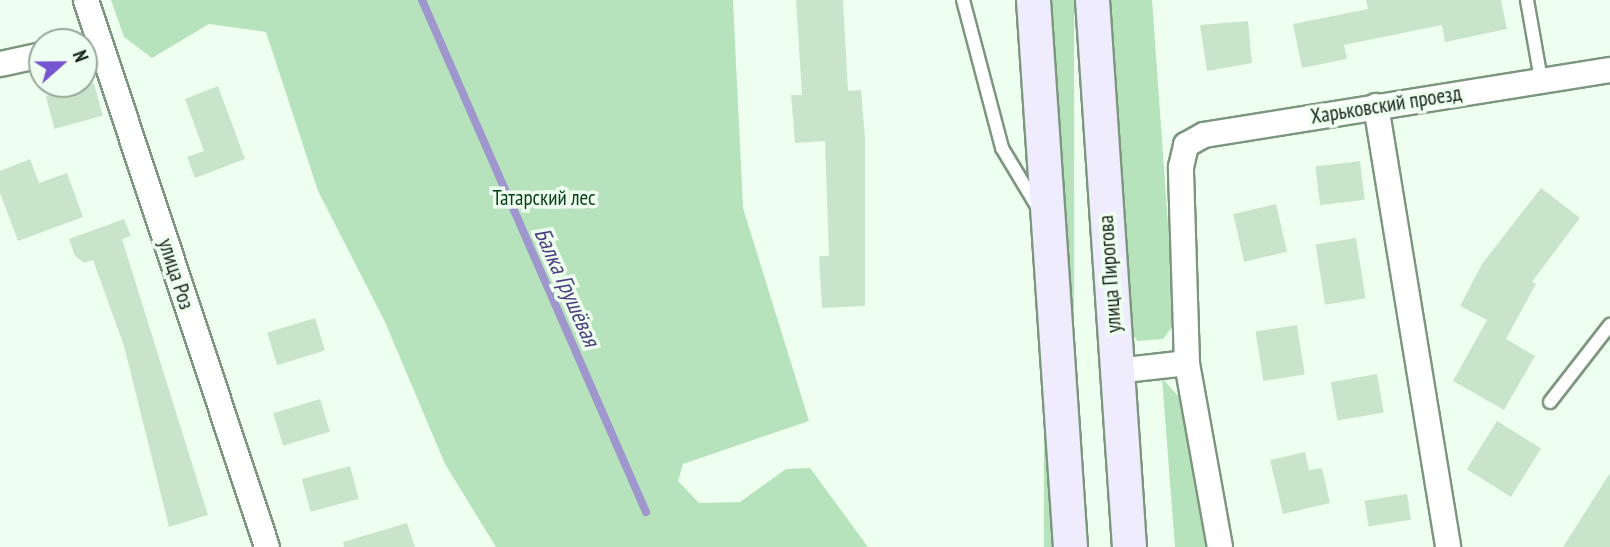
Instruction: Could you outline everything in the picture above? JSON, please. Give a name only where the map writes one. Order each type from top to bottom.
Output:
[{"type":"main road","points":[[1034,0],[1070,547]]},
{"type":"main road","name":"улица Пирогова","points":[[1092,0],[1129,547]]},
{"type":"street","name":"улица Роз","points":[[86,0],[90,28]]},
{"type":"street","points":[[0,64],[28,58]]},
{"type":"street","name":"улица Роз","points":[[98,61],[267,547]]},
{"type":"street","name":"Харьковский проезд","points":[[1187,363],[1181,167],[1186,145],[1204,135],[1610,70]]},
{"type":"street","points":[[1376,106],[1448,547]]},
{"type":"street","points":[[1116,371],[1187,363],[1220,547]]},
{"type":"lane","points":[[963,0],[1002,148],[1049,226]]},
{"type":"lane","points":[[1527,0],[1541,79]]},
{"type":"lane","points":[[1550,402],[1610,325]]},
{"type":"green space","name":"Татарский лес","points":[[111,0],[733,0],[743,208],[809,421],[683,464],[678,481],[699,503],[740,502],[786,469],[810,468],[868,547],[496,547],[445,464],[385,322],[318,191],[266,32],[209,24],[152,58],[124,37]]},
{"type":"green space","points":[[1044,0],[1074,0],[1074,547],[1044,547]]},
{"type":"green space","points":[[1100,0],[1152,0],[1175,323],[1163,339],[1137,341],[1123,318]]},
{"type":"green space","points":[[1162,378],[1179,397],[1211,547],[1175,547]]},
{"type":"building","points":[[796,0],[843,0],[848,91],[861,90],[865,137],[865,306],[822,308],[819,256],[829,256],[825,141],[795,143],[791,95],[802,95]]},
{"type":"building","points":[[1366,0],[1501,0],[1507,29],[1445,42],[1442,25],[1344,45],[1347,59],[1302,68],[1293,24],[1368,9]]},
{"type":"building","points":[[1248,21],[1252,63],[1207,71],[1200,25]]},
{"type":"building","points":[[218,86],[245,159],[195,178],[187,157],[204,151],[185,99]]},
{"type":"building","points":[[46,98],[98,98],[103,116],[55,129]]},
{"type":"building","points":[[30,159],[39,183],[67,173],[83,217],[18,241],[0,193],[0,171]]},
{"type":"building","points":[[1360,161],[1365,200],[1320,205],[1315,166]]},
{"type":"building","points":[[1541,188],[1580,218],[1532,282],[1536,284],[1506,339],[1535,356],[1504,410],[1453,381],[1487,320],[1460,306],[1482,264]]},
{"type":"building","points":[[1276,204],[1287,252],[1244,262],[1233,214]]},
{"type":"building","points":[[124,219],[131,236],[122,239],[208,515],[169,527],[124,346],[93,260],[84,263],[75,256],[69,239]]},
{"type":"building","points":[[1356,238],[1366,298],[1325,305],[1316,244]]},
{"type":"building","points":[[315,318],[325,351],[277,365],[267,333]]},
{"type":"building","points":[[1297,325],[1305,374],[1263,381],[1256,332]]},
{"type":"building","points":[[1377,374],[1384,412],[1337,421],[1331,382]]},
{"type":"building","points":[[320,399],[330,432],[283,446],[273,413]]},
{"type":"building","points":[[1497,421],[1541,449],[1511,497],[1467,469]]},
{"type":"building","points":[[1305,452],[1309,470],[1322,468],[1330,503],[1283,514],[1270,460]]},
{"type":"building","points":[[350,466],[359,499],[311,512],[302,479]]},
{"type":"building","points":[[1610,473],[1610,547],[1563,547]]},
{"type":"building","points":[[1407,494],[1411,520],[1369,526],[1365,501]]},
{"type":"building","points":[[407,523],[415,547],[344,547],[343,542]]},
{"type":"waterway","name":"Балка Грушёвая","points":[[422,0],[646,512]]}]
